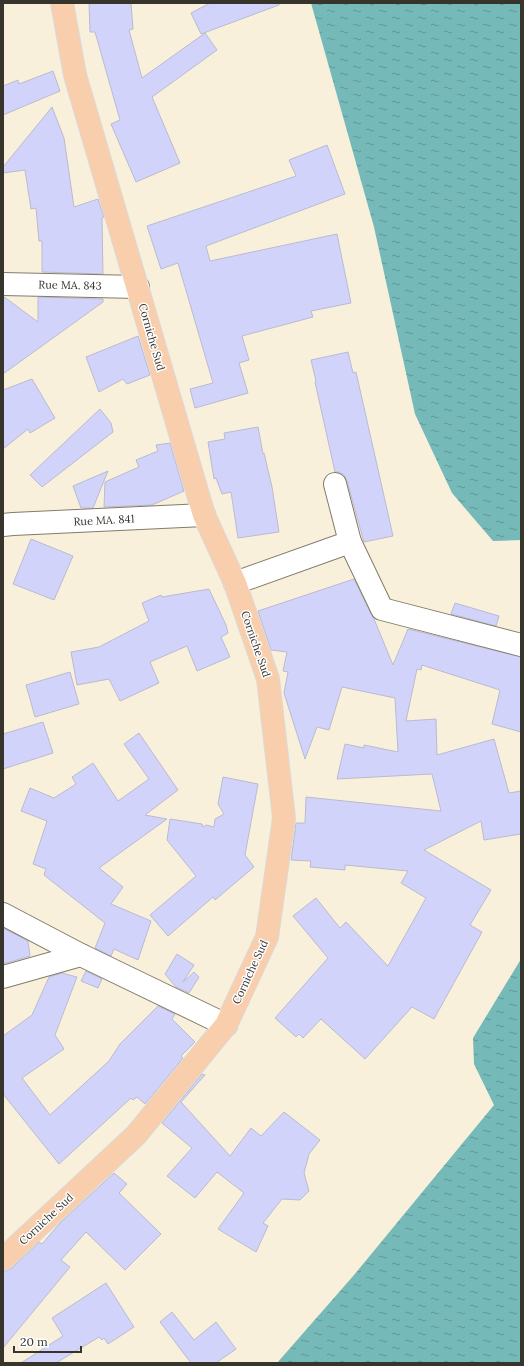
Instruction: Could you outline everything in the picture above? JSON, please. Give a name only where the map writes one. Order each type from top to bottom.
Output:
[{"type":"main road","name":"Corniche Sud","points":[[3,1259],[136,1135],[226,1024],[267,937],[284,818],[268,679],[235,583],[204,516],[75,75],[62,3]]},
{"type":"street","name":"Rue MA. 843","points":[[3,284],[138,287]]},
{"type":"street","points":[[335,484],[350,542],[382,609],[521,645]]},
{"type":"street","name":"Rue MA. 841","points":[[3,526],[13,524],[204,516]]},
{"type":"street","points":[[235,583],[350,542]]},
{"type":"street","points":[[3,914],[81,955],[226,1024]]},
{"type":"street","points":[[3,977],[81,955]]},
{"type":"water","points":[[311,3],[521,3],[521,540],[493,541],[452,493],[415,414],[374,227]]},
{"type":"water","points":[[521,959],[521,1363],[277,1363],[354,1275],[494,1105],[474,1064],[473,1038]]},
{"type":"building","points":[[89,3],[131,3],[133,29],[129,30],[142,78],[205,33],[217,50],[152,97],[180,163],[136,182],[111,124],[120,120],[95,32],[90,32]]},
{"type":"building","points":[[210,3],[279,3],[279,5],[201,34],[191,13]]},
{"type":"building","points":[[53,71],[60,91],[3,115],[3,86],[18,80],[19,84]]},
{"type":"building","points":[[52,107],[64,138],[74,207],[98,199],[104,217],[102,218],[103,274],[42,272],[42,241],[39,241],[36,208],[31,209],[25,170],[3,173],[3,167]]},
{"type":"building","points":[[327,145],[345,194],[206,246],[210,261],[337,234],[351,303],[311,311],[313,317],[242,336],[249,360],[239,363],[248,393],[195,408],[190,389],[213,383],[178,263],[161,269],[147,226],[296,176],[289,160]]},
{"type":"building","points":[[3,296],[38,322],[38,297],[103,299],[103,302],[3,374]]},
{"type":"building","points":[[138,336],[150,375],[127,384],[123,379],[99,392],[86,357]]},
{"type":"building","points":[[348,352],[353,373],[356,372],[393,536],[364,542],[347,481],[344,475],[339,472],[335,472],[311,360]]},
{"type":"building","points":[[32,379],[55,418],[30,433],[28,429],[3,449],[3,390]]},
{"type":"building","points":[[100,409],[111,423],[113,432],[42,487],[30,475]]},
{"type":"building","points":[[258,427],[263,454],[264,453],[272,487],[279,532],[238,538],[231,492],[222,494],[216,478],[214,479],[208,442],[225,439],[224,433]]},
{"type":"building","points":[[170,443],[184,491],[152,505],[104,507],[105,482],[139,467],[136,460],[158,451],[156,445]]},
{"type":"building","points":[[108,471],[93,508],[81,508],[73,486]]},
{"type":"building","points":[[31,539],[73,556],[54,600],[13,584]]},
{"type":"building","points":[[354,579],[374,619],[393,665],[408,629],[521,657],[521,732],[492,724],[500,690],[422,665],[421,670],[417,669],[406,721],[436,719],[437,755],[494,739],[509,793],[521,791],[521,834],[484,840],[481,821],[424,850],[491,890],[470,925],[482,932],[434,1019],[412,1007],[365,1059],[321,1019],[303,1038],[299,1034],[296,1037],[275,1018],[328,958],[293,916],[316,898],[340,928],[346,922],[388,966],[426,898],[401,883],[408,871],[345,865],[345,870],[310,867],[311,861],[291,860],[296,823],[305,823],[306,797],[441,811],[432,774],[337,779],[345,744],[364,748],[364,745],[398,752],[395,698],[342,687],[329,730],[317,727],[305,759],[284,693],[288,672],[283,671],[287,652],[271,650],[258,611]]},
{"type":"building","points":[[209,589],[226,625],[228,633],[221,637],[230,657],[197,671],[187,646],[150,662],[159,683],[120,701],[109,679],[77,685],[71,652],[99,647],[149,621],[142,603],[161,595],[162,597]]},
{"type":"building","points":[[455,603],[499,616],[496,626],[451,614]]},
{"type":"building","points":[[70,672],[79,704],[35,717],[26,685]]},
{"type":"building","points":[[43,722],[53,753],[3,769],[3,734]]},
{"type":"building","points":[[139,733],[178,790],[145,815],[167,819],[99,868],[123,887],[111,904],[151,921],[138,960],[114,949],[111,956],[95,948],[105,923],[44,875],[46,869],[33,864],[47,821],[21,811],[30,788],[54,798],[76,784],[72,777],[93,763],[118,801],[149,779],[124,744]]},
{"type":"building","points":[[223,777],[258,784],[245,855],[254,867],[215,900],[213,897],[168,936],[150,915],[196,876],[167,840],[170,819],[202,824],[203,827],[206,825],[214,827],[215,819],[224,814],[218,804]]},
{"type":"building","points":[[3,928],[28,941],[30,956],[3,964]]},
{"type":"building","points":[[177,954],[194,965],[183,982],[194,972],[199,977],[189,993],[176,987],[165,974]]},
{"type":"building","points":[[86,971],[102,979],[98,988],[81,981]]},
{"type":"building","points":[[62,973],[77,977],[55,1035],[64,1049],[22,1078],[50,1115],[109,1061],[120,1044],[158,1006],[175,1014],[172,1019],[195,1042],[181,1056],[183,1058],[145,1104],[137,1097],[133,1100],[131,1098],[59,1164],[3,1094],[3,1036],[32,1015],[49,977]]},
{"type":"building","points":[[202,1074],[205,1075],[181,1102],[230,1156],[251,1128],[261,1136],[284,1112],[320,1140],[309,1154],[304,1173],[309,1191],[300,1200],[282,1199],[263,1223],[268,1226],[256,1252],[218,1229],[244,1193],[217,1172],[195,1198],[167,1176],[192,1148],[162,1123]]},
{"type":"building","points":[[114,1173],[127,1184],[119,1193],[161,1234],[125,1270],[86,1232],[61,1260],[70,1267],[3,1348],[3,1272],[12,1268],[39,1242],[42,1244],[60,1223]]},
{"type":"building","points":[[106,1283],[134,1327],[108,1344],[104,1338],[102,1340],[99,1337],[56,1363],[21,1363],[63,1336],[52,1318]]},
{"type":"building","points":[[172,1312],[194,1340],[216,1322],[236,1349],[216,1363],[191,1363],[160,1322]]}]
